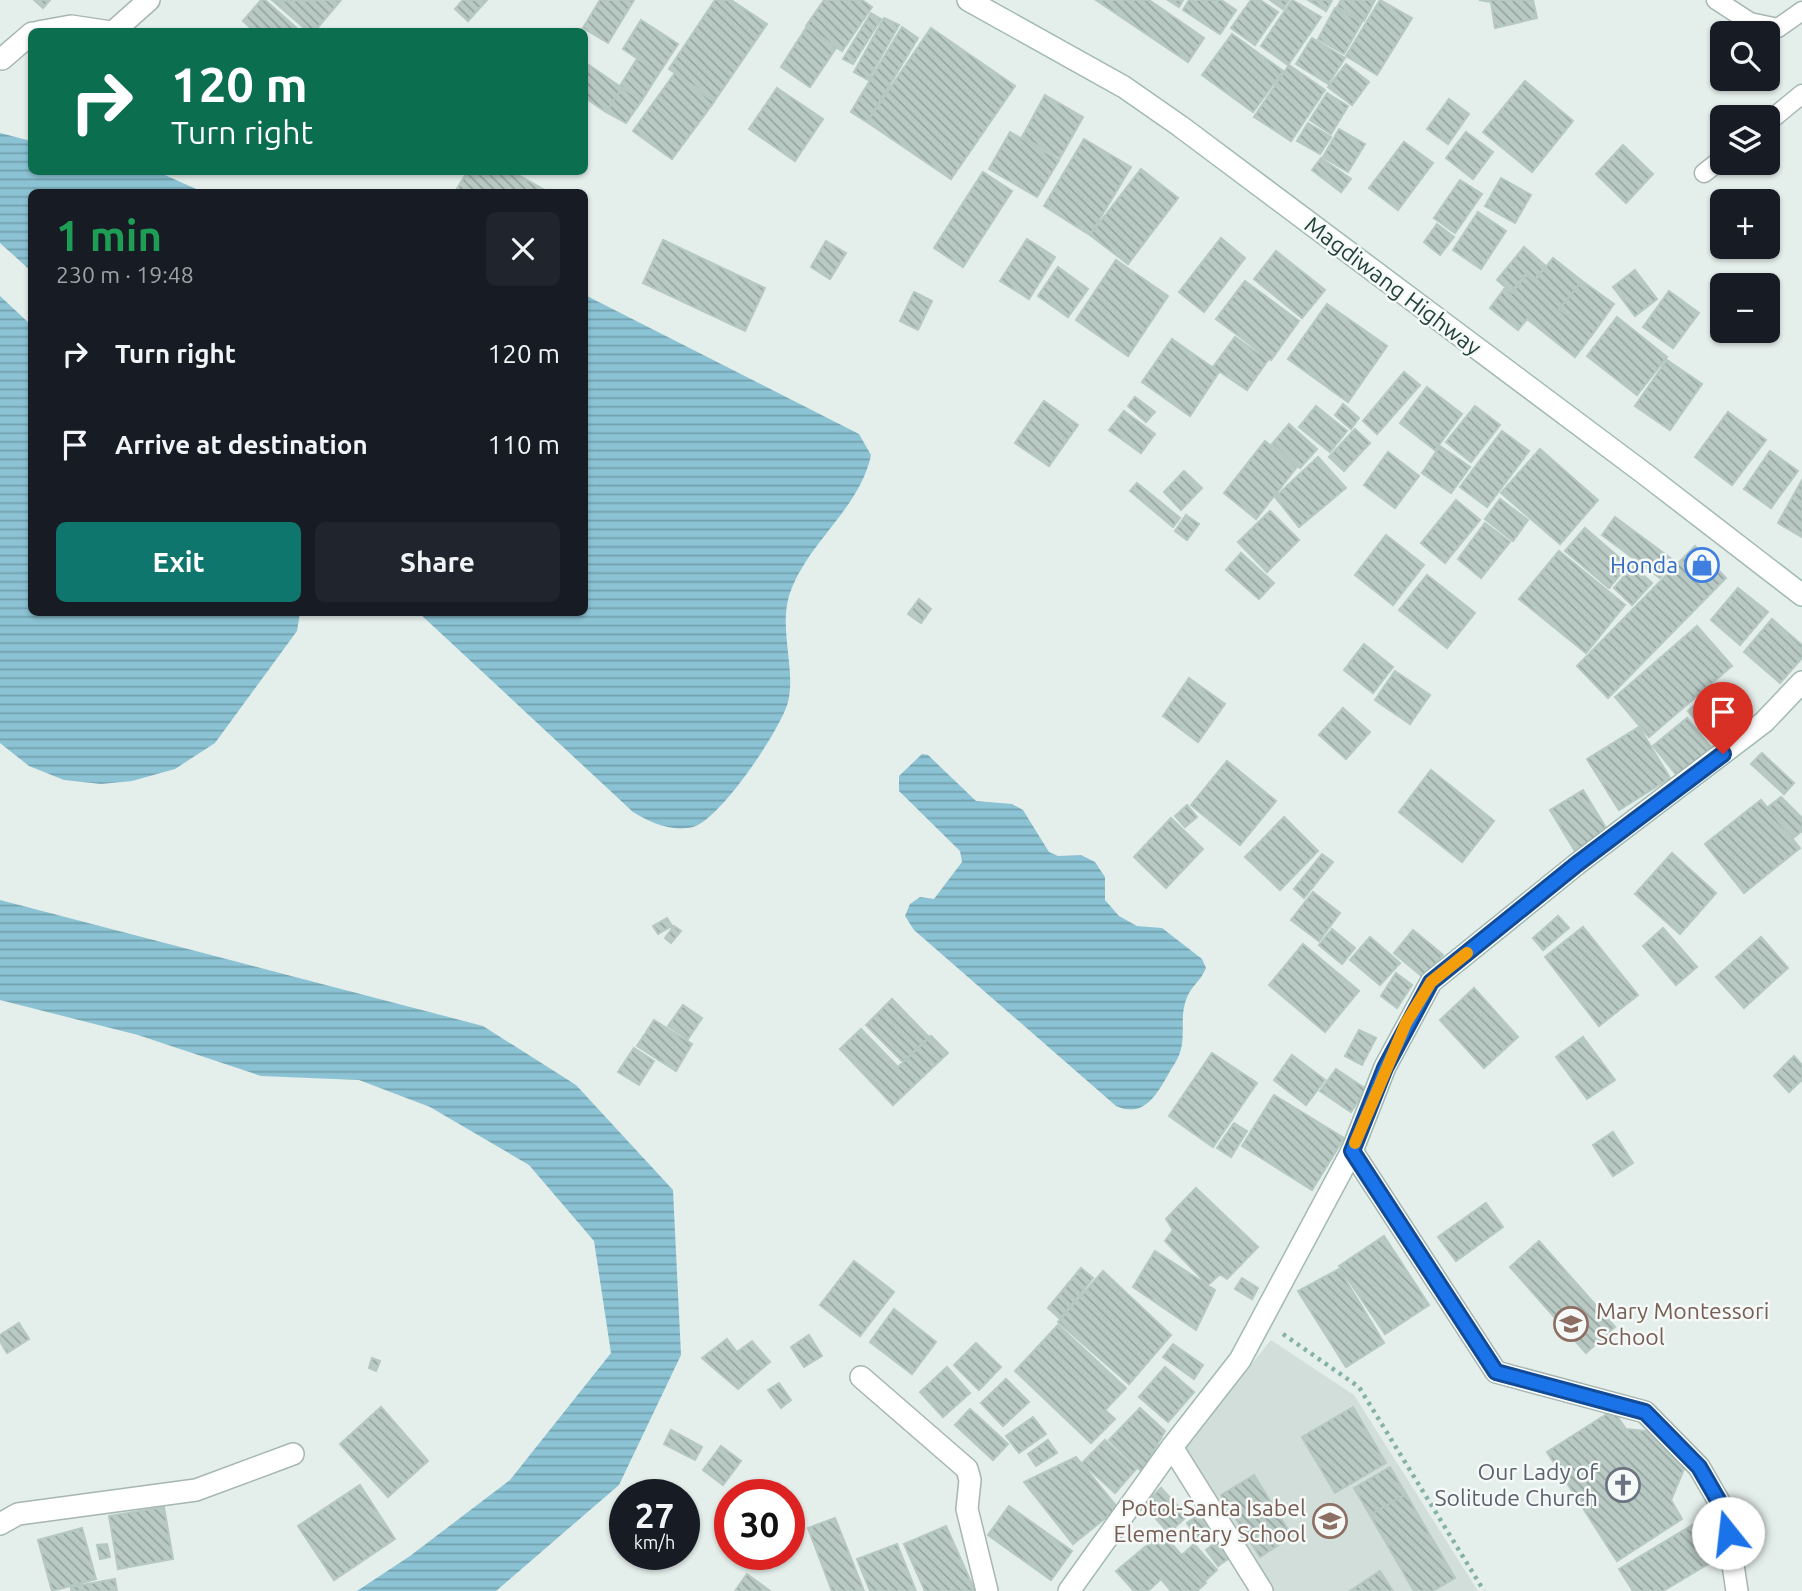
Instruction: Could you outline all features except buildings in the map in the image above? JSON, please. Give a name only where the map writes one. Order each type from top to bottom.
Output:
[{"type":"street","points":[[117,28],[149,0]]},
{"type":"street","name":"Magdiwang Highway","points":[[968,0],[1114,82],[1180,126],[1646,474],[1802,596]]},
{"type":"street","points":[[60,28],[85,28]]},
{"type":"street","points":[[2,59],[28,36]]},
{"type":"street","points":[[1069,1591],[1172,1447],[1240,1360],[1352,1151],[1385,1068],[1431,982],[1577,864],[1764,722],[1802,682]]},
{"type":"street","points":[[1352,1151],[1496,1372],[1645,1412],[1699,1467],[1725,1512],[1737,1591]]},
{"type":"street","points":[[861,1377],[967,1469],[970,1480],[967,1509],[987,1591]]},
{"type":"street","points":[[1172,1447],[1262,1591]]},
{"type":"street","points":[[0,1524],[18,1514],[196,1490],[293,1454]]},
{"type":"lane","points":[[1716,0],[1750,22],[1778,28],[1802,11]]},
{"type":"lane","points":[[1780,112],[1802,94]]},
{"type":"lane","points":[[1704,173],[1710,168]]},
{"type":"path","points":[[1262,1320],[1359,1387],[1484,1591]]},
{"type":"shaded area","name":"Potol-Santa Isabel Elementary School","points":[[1271,1340],[1354,1395],[1478,1591],[1269,1591],[1182,1450]]},
{"type":"water","points":[[0,133],[28,140],[28,175],[165,175],[196,189],[28,189],[28,268],[0,243]]},
{"type":"water","points":[[0,296],[28,322],[28,616],[300,616],[297,631],[215,743],[175,769],[132,781],[101,784],[64,780],[29,766],[0,743]]},
{"type":"water","points":[[588,297],[859,434],[871,455],[856,492],[807,559],[789,596],[786,609],[790,677],[788,702],[762,752],[718,808],[705,821],[693,827],[662,825],[633,812],[422,616],[588,616]]},
{"type":"water","points":[[922,754],[928,755],[976,801],[1012,804],[1023,810],[1049,852],[1058,856],[1081,855],[1095,862],[1105,877],[1105,900],[1119,916],[1137,926],[1162,928],[1202,959],[1206,968],[1190,991],[1184,1006],[1179,1056],[1160,1089],[1142,1107],[1126,1109],[1116,1106],[914,930],[905,916],[910,904],[920,897],[934,899],[962,862],[960,851],[899,791],[899,776]]},
{"type":"water","points":[[0,900],[483,1026],[576,1085],[673,1190],[681,1355],[622,1479],[609,1479],[609,1494],[496,1591],[357,1591],[410,1556],[510,1480],[611,1353],[594,1241],[529,1165],[430,1107],[359,1080],[261,1076],[138,1035],[0,1000]]},
{"type":"slow traffic","points":[[1355,1143],[1406,1023],[1431,982],[1467,953]]},
{"type":"place","name":"Honda","points":[[1702,565]]},
{"type":"place","name":"Mary Montessori School","points":[[1571,1324]]},
{"type":"place","name":"Our Lady of Solitude Church","points":[[1623,1485]]},
{"type":"place","name":"Potol-Santa Isabel Elementary School","points":[[1330,1521]]},
{"type":"route","points":[[1723,754],[1577,864],[1431,982],[1406,1023],[1352,1151],[1496,1372],[1645,1412],[1699,1467],[1725,1512],[1728,1533]]}]
